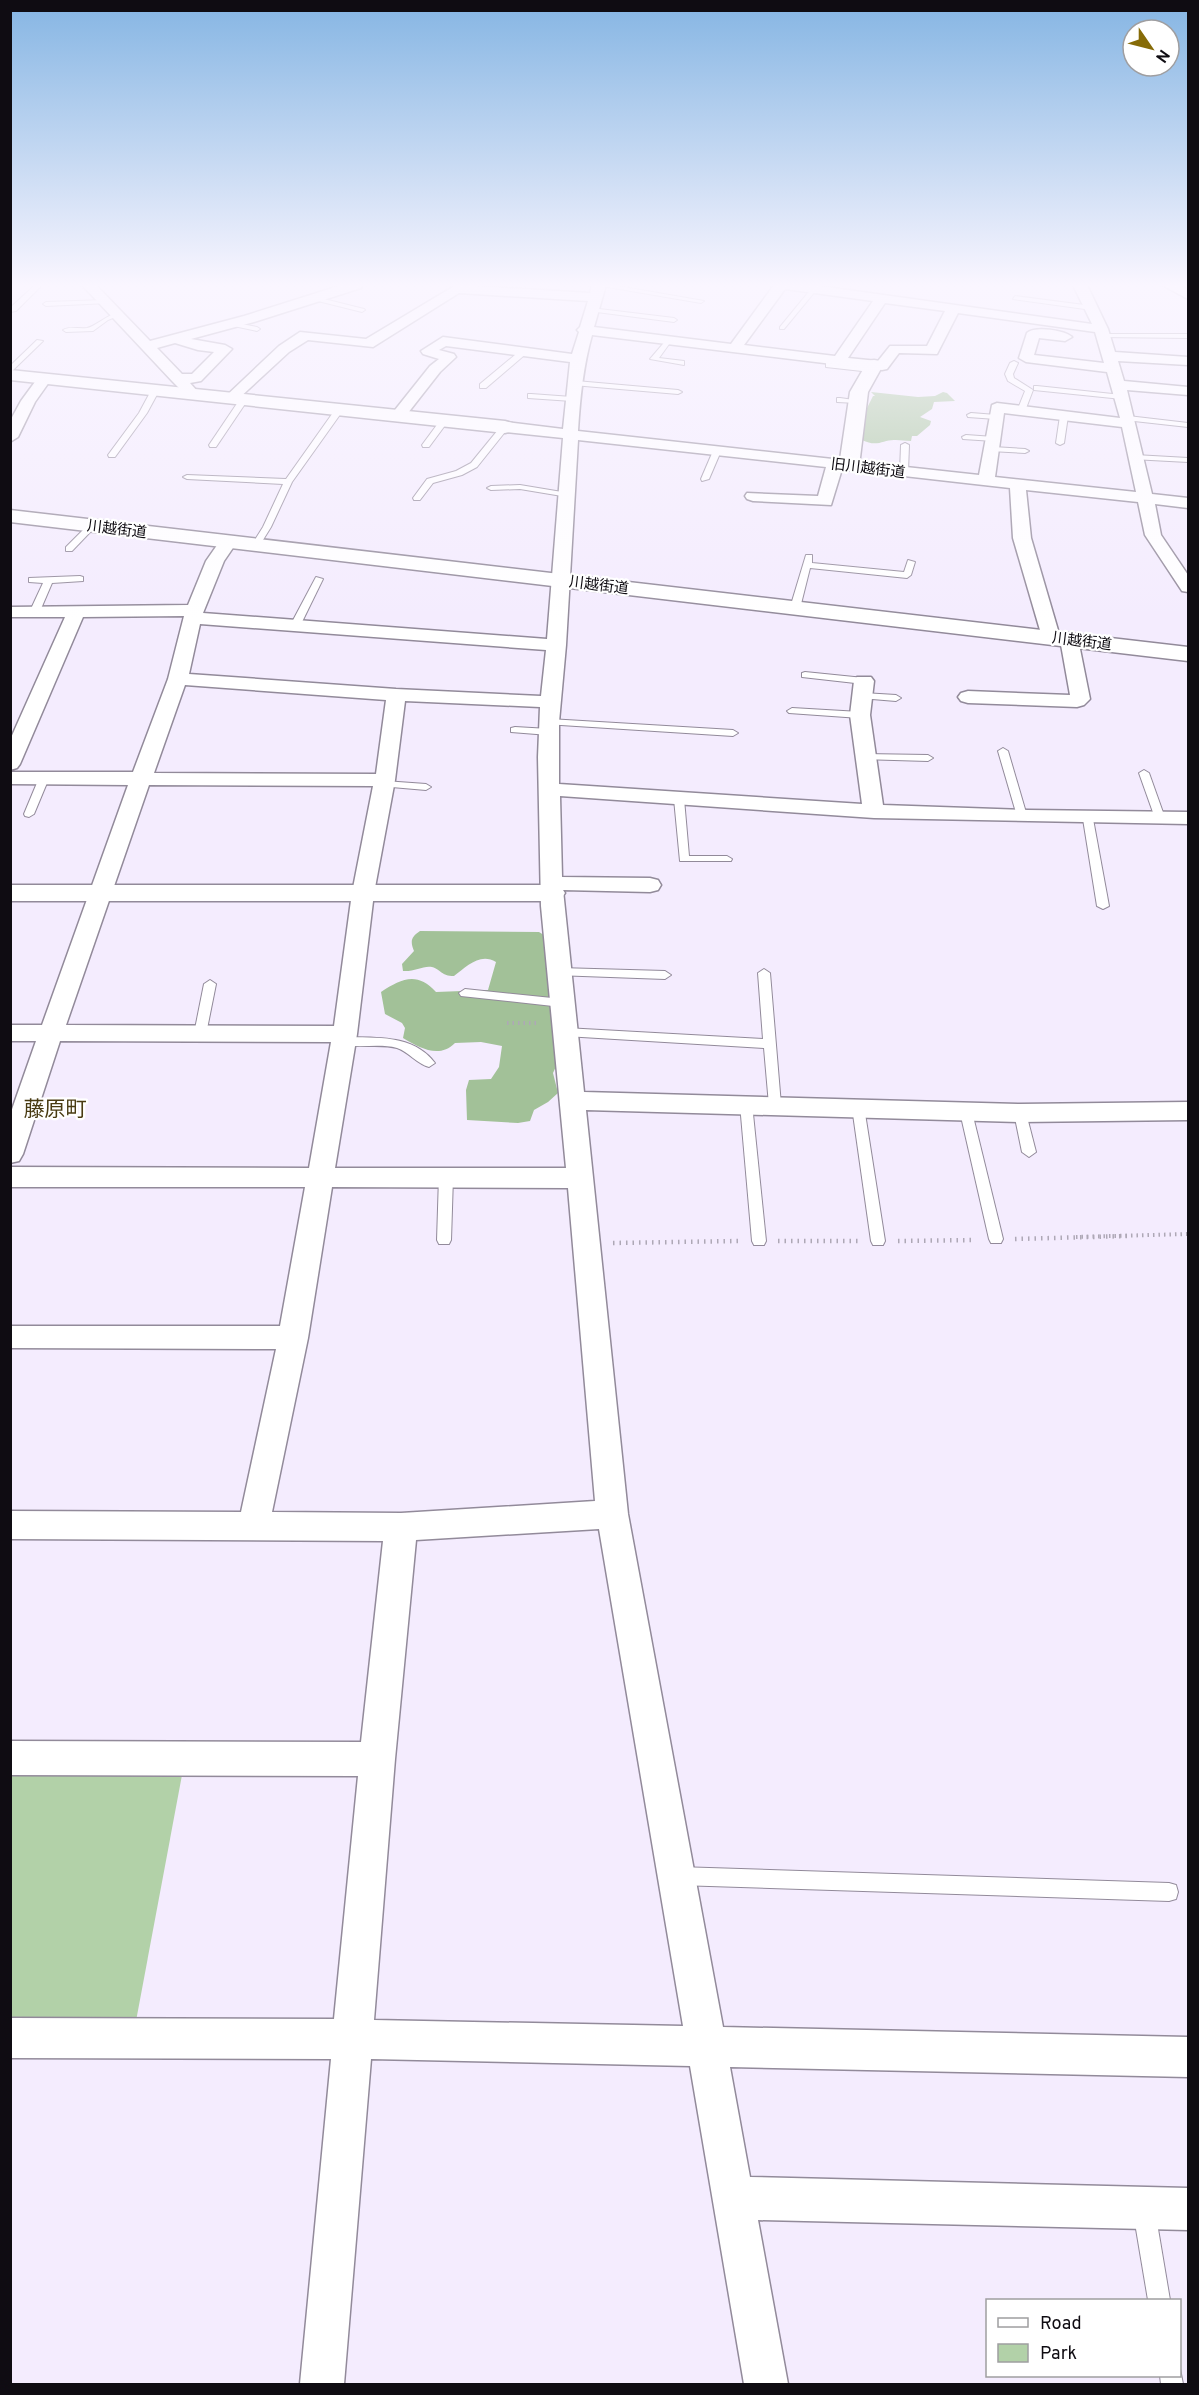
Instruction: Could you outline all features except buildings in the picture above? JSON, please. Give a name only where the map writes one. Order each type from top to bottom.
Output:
[{"type":"main road","name":"旧川越街道","points":[[239,397],[505,427]]},
{"type":"main road","points":[[842,465],[861,397]]},
{"type":"main road","name":"川越街道","points":[[10,516],[1188,654]]},
{"type":"main road","points":[[10,893],[363,893],[551,888]]},
{"type":"street","points":[[12,430],[31,397]]},
{"type":"street","points":[[399,415],[413,397]]},
{"type":"street","points":[[1122,397],[1153,535],[1188,587]]},
{"type":"street","points":[[572,399],[568,495],[549,719],[551,888],[559,972],[612,1514],[766,2385]]},
{"type":"street","points":[[986,482],[997,408],[1064,416],[1128,420]]},
{"type":"street","name":"旧川越街道","points":[[505,427],[1018,486],[1188,503]]},
{"type":"street","points":[[753,496],[825,502],[842,465]]},
{"type":"street","points":[[968,697],[1077,701],[1080,699],[1060,638],[1022,538],[1018,486]]},
{"type":"street","points":[[10,1154],[99,894],[178,678],[193,614],[215,561],[228,542]]},
{"type":"street","points":[[1169,558],[1188,560]]},
{"type":"street","points":[[10,612],[193,614],[556,645]]},
{"type":"street","points":[[10,764],[76,612]]},
{"type":"street","points":[[178,678],[396,695],[549,719]]},
{"type":"street","points":[[254,1524],[293,1338],[345,1038],[363,893],[385,782],[396,695]]},
{"type":"street","points":[[862,697],[864,757],[874,812]]},
{"type":"street","points":[[10,778],[385,782]]},
{"type":"street","points":[[549,789],[874,812],[1088,819],[1188,818]]},
{"type":"street","points":[[551,888],[650,885]]},
{"type":"street","points":[[10,1033],[200,1034],[345,1038]]},
{"type":"street","points":[[572,1101],[1020,1113],[1188,1112]]},
{"type":"street","points":[[10,1177],[580,1178]]},
{"type":"street","points":[[10,1337],[293,1338]]},
{"type":"street","points":[[10,1525],[254,1524],[401,1527],[612,1514]]},
{"type":"street","points":[[322,2385],[377,1760],[401,1527]]},
{"type":"street","points":[[10,1758],[377,1760]]},
{"type":"street","points":[[10,2038],[352,2039],[1188,2057]]},
{"type":"street","points":[[732,2199],[1188,2209]]},
{"type":"lane","points":[[112,455],[151,397]]},
{"type":"lane","points":[[213,445],[239,397]]},
{"type":"lane","points":[[541,397],[572,399]]},
{"type":"lane","points":[[1021,411],[1026,397]]},
{"type":"lane","points":[[255,546],[267,527],[288,482],[340,409]]},
{"type":"lane","points":[[971,415],[996,417]]},
{"type":"lane","points":[[1060,443],[1064,416]]},
{"type":"lane","points":[[426,445],[446,420]]},
{"type":"lane","points":[[1128,420],[1188,425]]},
{"type":"lane","points":[[417,498],[430,481],[474,465],[505,427]]},
{"type":"lane","points":[[966,437],[1025,451]]},
{"type":"lane","points":[[904,445],[904,472]]},
{"type":"lane","points":[[705,479],[717,451]]},
{"type":"lane","points":[[1135,457],[1188,460]]},
{"type":"lane","points":[[187,477],[288,482]]},
{"type":"lane","points":[[491,488],[520,487],[568,495]]},
{"type":"lane","points":[[69,549],[92,526]]},
{"type":"lane","points":[[795,608],[808,561],[907,575],[911,562]]},
{"type":"lane","points":[[32,580],[80,579]]},
{"type":"lane","points":[[296,624],[319,579]]},
{"type":"lane","points":[[35,611],[49,580]]},
{"type":"lane","points":[[805,675],[862,697]]},
{"type":"lane","points":[[792,711],[862,697],[896,698]]},
{"type":"lane","points":[[515,730],[549,719],[734,734]]},
{"type":"lane","points":[[1003,751],[1022,816]]},
{"type":"lane","points":[[864,757],[928,758]]},
{"type":"lane","points":[[1144,773],[1160,819]]},
{"type":"lane","points":[[29,814],[44,778]]},
{"type":"lane","points":[[385,782],[426,787]]},
{"type":"lane","points":[[679,799],[684,859],[727,860]]},
{"type":"lane","points":[[1088,819],[1103,906]]},
{"type":"lane","points":[[559,972],[665,975]]},
{"type":"lane","points":[[764,973],[775,1105]]},
{"type":"lane","points":[[200,1034],[210,984]]},
{"type":"lane","points":[[465,993],[564,1018],[770,1044]]},
{"type":"lane","points":[[345,1038],[395,1043],[411,1049],[429,1063]]},
{"type":"lane","points":[[746,1104],[759,1241]]},
{"type":"lane","points":[[858,1107],[878,1241]]},
{"type":"lane","points":[[966,1112],[996,1239]]},
{"type":"lane","points":[[1020,1113],[1029,1152]]},
{"type":"lane","points":[[444,1240],[446,1178]]},
{"type":"lane","points":[[676,1876],[1169,1892]]},
{"type":"lane","points":[[1143,2207],[1158,2299]]},
{"type":"green space","points":[[873,397],[951,397],[955,401],[934,402],[932,409],[920,417],[931,421],[930,425],[917,436],[912,436],[911,441],[891,440],[872,443],[862,440],[865,412]]},
{"type":"green space","points":[[420,931],[539,932],[547,937],[551,962],[549,992],[559,1060],[553,1073],[558,1093],[534,1110],[530,1121],[518,1123],[467,1120],[466,1090],[469,1080],[491,1079],[499,1067],[502,1046],[481,1042],[455,1043],[443,1050],[429,1050],[403,1038],[405,1028],[402,1023],[385,1014],[381,992],[409,979],[422,981],[436,992],[488,990],[496,962],[490,959],[474,962],[454,976],[429,967],[403,971],[402,964],[414,951],[412,940]]},
{"type":"green space","points":[[11,1775],[182,1775],[136,2021],[11,2020]]},
{"type":"district","name":"藤原町","points":[[55,1109]]}]
